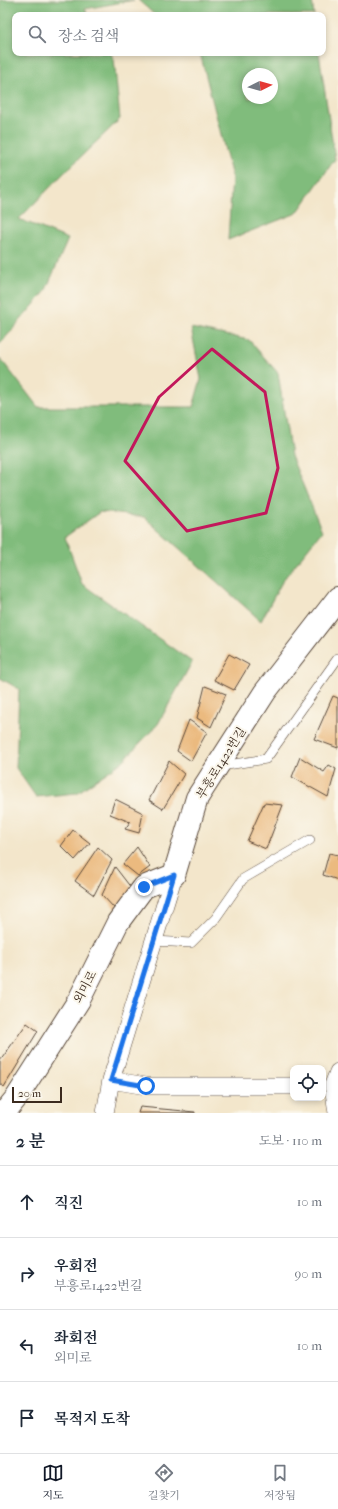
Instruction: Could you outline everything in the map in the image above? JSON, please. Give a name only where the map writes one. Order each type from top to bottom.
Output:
[{"type":"street","name":"부흥로1422번길","points":[[105,1113],[111,1080],[197,798],[265,692],[338,598]]},
{"type":"street","name":"외미로","points":[[4,1113],[17,1097],[79,1000],[118,922],[144,887],[174,875]]},
{"type":"street","points":[[111,1080],[146,1086],[290,1086]]},
{"type":"street","points":[[331,1081],[336,1113]]},
{"type":"lane","points":[[217,767],[266,758],[338,658]]},
{"type":"lane","points":[[154,942],[191,943],[215,919],[243,879],[310,840]]},
{"type":"highlighted area","points":[[212,349],[265,392],[278,468],[266,513],[187,531],[125,461],[159,397]]},
{"type":"green space","points":[[0,0],[134,0],[85,9],[86,12],[12,12],[12,56],[112,56],[114,59],[120,119],[19,219],[68,239],[45,292],[0,344]]},
{"type":"green space","points":[[138,0],[312,0],[314,12],[152,12]]},
{"type":"green space","points":[[201,56],[319,56],[335,159],[297,213],[228,240],[232,177]]},
{"type":"green space","points":[[191,328],[249,340],[278,373],[291,456],[322,531],[283,580],[261,621],[144,517],[100,512],[65,537],[82,584],[192,662],[158,724],[122,762],[77,793],[36,797],[16,768],[19,689],[0,678],[0,358],[38,407],[193,407],[201,379]]},
{"type":"building","points":[[229,654],[249,665],[234,690],[214,680]]},
{"type":"building","points":[[205,686],[226,694],[211,727],[197,718]]},
{"type":"building","points":[[333,696],[338,698],[338,748],[314,739]]},
{"type":"building","points":[[189,720],[207,732],[191,761],[177,751]]},
{"type":"building","points":[[300,757],[324,772],[329,765],[336,769],[328,797],[292,777]]},
{"type":"building","points":[[169,761],[184,774],[163,809],[149,800]]},
{"type":"building","points":[[115,799],[143,813],[139,833],[125,829],[130,822],[110,814]]},
{"type":"building","points":[[264,803],[283,805],[266,849],[247,841]]},
{"type":"building","points":[[73,830],[90,843],[75,860],[61,846]]},
{"type":"building","points":[[98,847],[112,860],[94,895],[75,881]]},
{"type":"building","points":[[137,847],[150,867],[138,876],[123,864]]},
{"type":"building","points":[[329,853],[338,855],[338,880],[323,875]]},
{"type":"building","points":[[115,867],[132,889],[115,909],[102,895]]},
{"type":"building","points":[[27,1023],[38,1031],[4,1087],[0,1084],[0,1061]]},
{"type":"building","points":[[140,1107],[195,1112],[195,1113],[138,1113]]},
{"type":"route","points":[[144,887],[174,875],[111,1080],[146,1086]]}]
